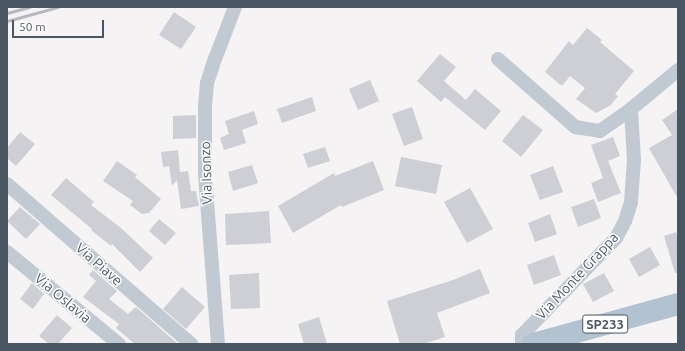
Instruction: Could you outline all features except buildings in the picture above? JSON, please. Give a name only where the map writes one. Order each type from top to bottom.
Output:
[{"type":"main road","name":"SP233","points":[[533,344],[678,304]]},
{"type":"street","name":"Via Isonzo","points":[[218,344],[205,174],[205,106],[207,83],[235,7]]},
{"type":"street","points":[[498,59],[575,127],[600,131],[631,109],[678,70]]},
{"type":"street","name":"Via Monte Grappa","points":[[522,344],[522,335],[616,238],[626,221],[631,202],[634,160],[631,109]]},
{"type":"street","name":"Via Piave","points":[[7,184],[191,344]]},
{"type":"street","name":"Via Oslavia","points":[[7,252],[119,344]]},
{"type":"railway","points":[[7,13],[29,7]]},
{"type":"railway","points":[[7,21],[58,7]]}]
